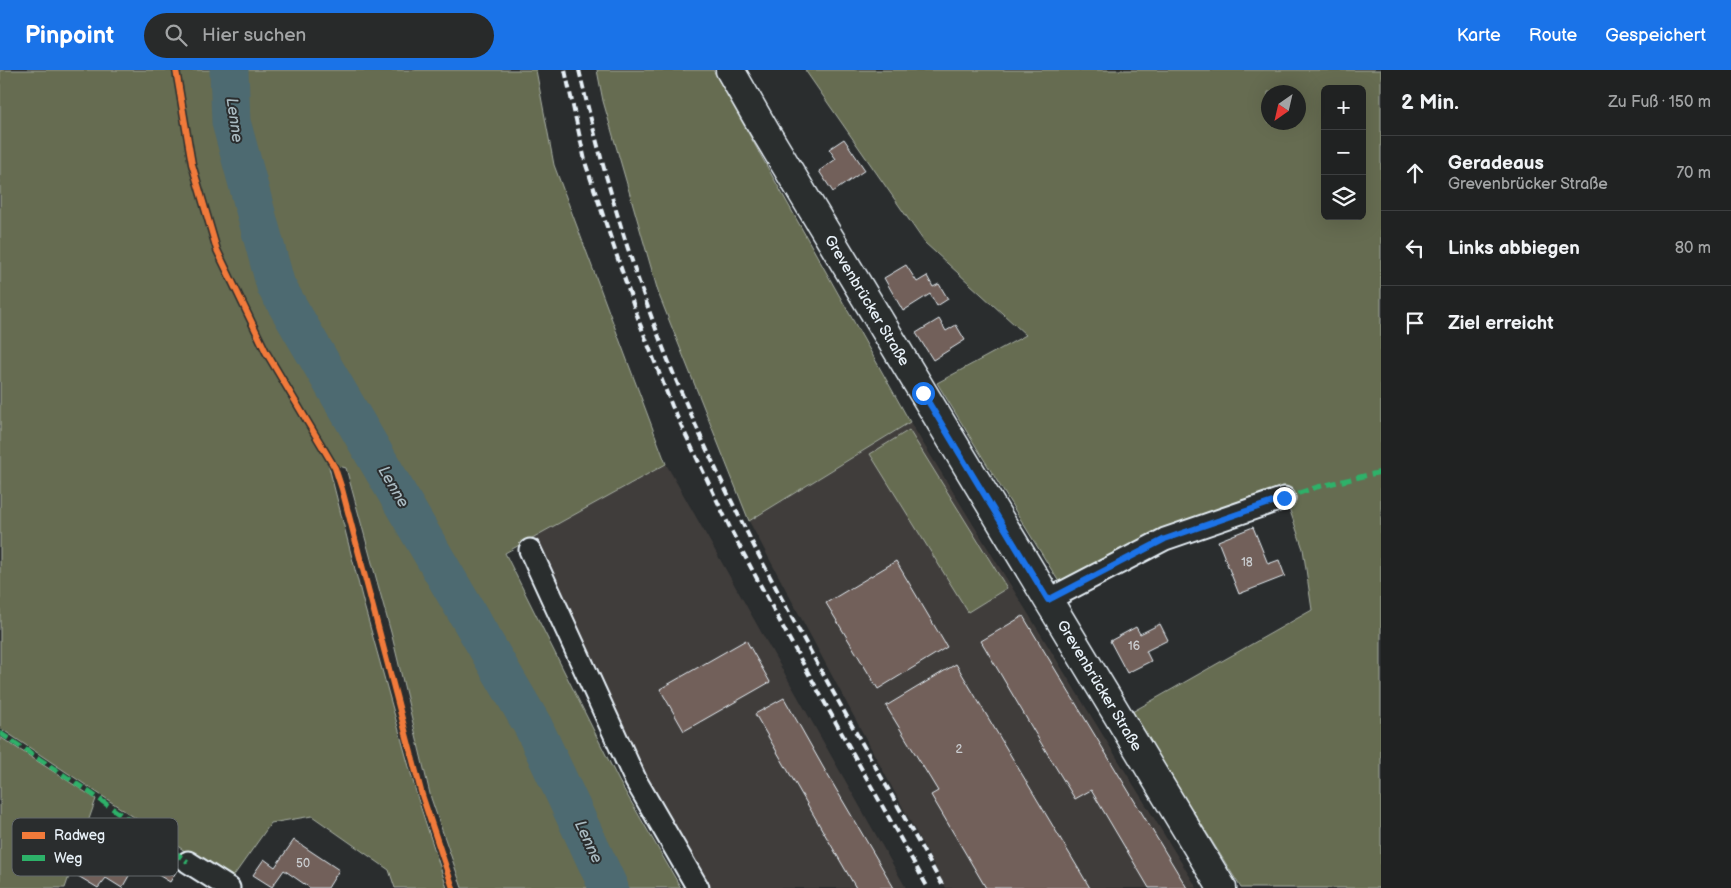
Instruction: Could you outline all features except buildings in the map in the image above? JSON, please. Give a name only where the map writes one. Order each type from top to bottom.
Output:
[{"type":"main road","name":"Grevenbrücker Straße","points":[[730,70],[764,131],[1222,888]]},
{"type":"street","points":[[1048,600],[1165,539],[1284,498]]},
{"type":"street","points":[[530,550],[636,781],[698,888]]},
{"type":"street","points":[[188,862],[229,888]]},
{"type":"shaded area","points":[[910,422],[1197,888],[946,888],[749,521]]},
{"type":"shaded area","points":[[666,464],[906,888],[708,888],[641,771],[531,537]]},
{"type":"green space","points":[[0,70],[536,70],[554,165],[666,464],[505,553],[619,781],[681,888],[462,888],[431,798],[392,636],[346,468],[328,463],[364,605],[418,799],[447,888],[395,888],[389,870],[312,816],[271,823],[230,881],[178,846],[178,818],[135,818],[0,728]]},
{"type":"green space","points":[[597,70],[713,70],[910,422],[749,521],[659,295],[603,101]]},
{"type":"green space","points":[[805,70],[1381,70],[1381,888],[1241,888],[1132,712],[1312,610],[1303,549],[1284,493],[1059,582],[937,383],[1026,335],[925,243]]},
{"type":"green space","points":[[909,430],[1007,588],[968,612],[870,454]]},
{"type":"green space","points":[[0,737],[96,799],[89,818],[12,818],[12,876],[69,876],[65,888],[0,888]]},
{"type":"waterway","name":"Lenne","points":[[229,70],[231,122],[276,286],[533,726],[609,888]]},
{"type":"railway","points":[[565,70],[586,165],[640,324],[672,406],[733,534],[928,888]]},
{"type":"railway","points":[[579,70],[624,238],[668,361],[713,464],[808,648],[944,888]]},
{"type":"marked path","points":[[1284,498],[1317,487],[1381,472]]},
{"type":"marked path","points":[[0,733],[126,818]]},
{"type":"marked path","points":[[178,855],[188,862]]},
{"type":"cycle path","points":[[176,70],[192,164],[217,250],[266,352],[335,468],[422,795],[453,888]]},
{"type":"route","points":[[923,393],[1048,600],[1165,539],[1284,498]]}]
